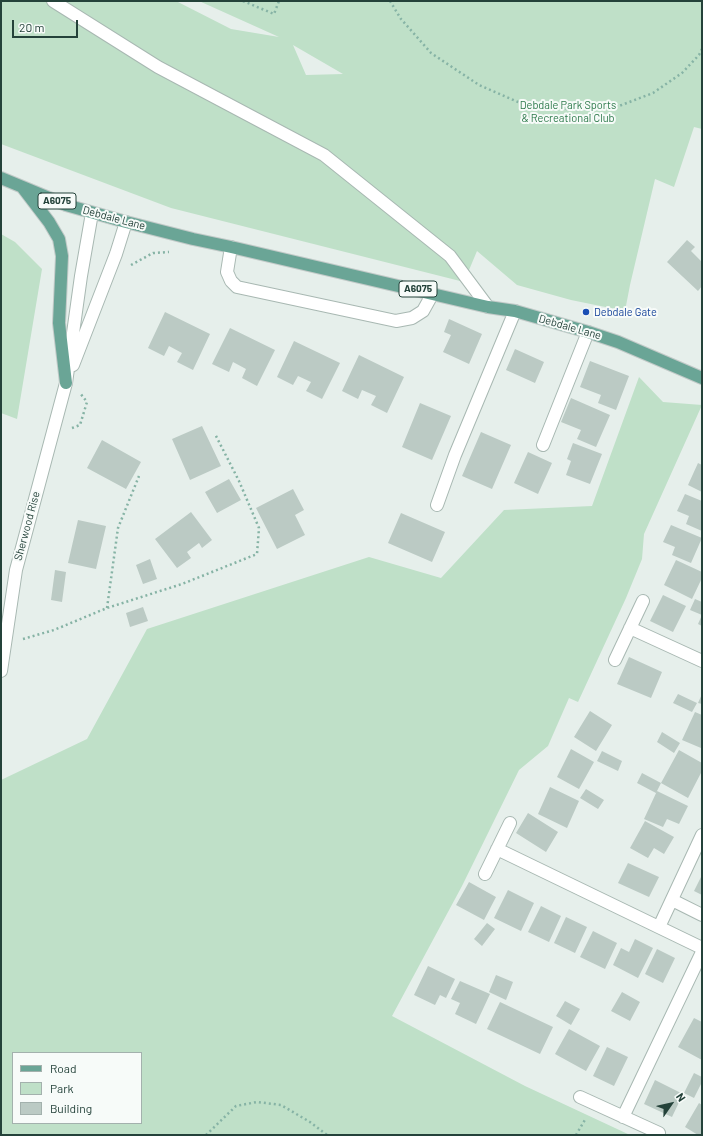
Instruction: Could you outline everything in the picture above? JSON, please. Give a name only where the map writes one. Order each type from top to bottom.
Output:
[{"type":"main road","name":"Debdale Lane","points":[[1,178],[66,205],[126,222],[193,239],[515,311],[618,342],[702,378]]},
{"type":"main road","points":[[22,187],[49,222],[58,239],[62,256],[59,323],[66,383]]},
{"type":"street","points":[[53,1],[158,67],[324,155],[450,256],[488,306]]},
{"type":"street","name":"Sherwood Rise","points":[[66,383],[81,276],[92,213]]},
{"type":"street","name":"Sherwood Rise","points":[[1,668],[16,570],[66,383],[116,254],[126,222]]},
{"type":"street","points":[[231,247],[227,272],[231,281],[237,287],[396,321],[412,318],[423,311],[433,293]]},
{"type":"street","points":[[437,505],[454,455],[515,311]]},
{"type":"street","points":[[543,445],[588,332]]},
{"type":"street","points":[[615,660],[643,601]]},
{"type":"street","points":[[630,628],[702,661]]},
{"type":"street","points":[[485,874],[510,823]]},
{"type":"street","points":[[659,927],[702,835]]},
{"type":"street","points":[[497,849],[702,948]]},
{"type":"street","points":[[672,900],[702,915]]},
{"type":"street","points":[[623,1117],[702,952]]},
{"type":"street","points":[[580,1097],[659,1133]]},
{"type":"path","points":[[242,1],[274,14],[279,1]]},
{"type":"path","points":[[390,1],[400,19],[431,53],[479,85],[525,105],[578,110],[619,106],[653,94],[682,73],[699,55],[702,49]]},
{"type":"path","points":[[129,268],[133,263],[153,253],[173,252]]},
{"type":"path","points":[[69,429],[80,425],[87,402],[80,394],[83,386]]},
{"type":"path","points":[[5,643],[14,642],[54,630],[107,608],[182,584],[256,554],[259,528],[239,481],[215,434]]},
{"type":"path","points":[[107,608],[118,528],[139,476]]},
{"type":"path","points":[[206,1135],[236,1106],[257,1102],[281,1105],[310,1122],[327,1135]]},
{"type":"green space","name":"Debdale Park Sports & Recreational Club","points":[[1,1],[176,1],[231,29],[279,37],[199,1],[702,1],[702,129],[694,127],[674,187],[655,179],[625,311],[571,300],[517,285],[477,251],[464,282],[171,208],[1,144]],"holes":[[[293,45],[343,74],[306,75]]]},
{"type":"green space","points":[[1,234],[15,242],[42,269],[17,419],[1,413]]},
{"type":"green space","points":[[639,377],[663,402],[702,405],[644,534],[642,559],[626,598],[578,702],[569,698],[548,746],[519,770],[462,886],[392,1016],[525,1086],[630,1135],[1,1135],[1,780],[87,739],[147,629],[369,557],[441,578],[504,510],[592,506]]},
{"type":"building","points":[[687,240],[695,247],[691,251],[702,262],[702,286],[698,291],[667,262]]},
{"type":"building","points":[[165,312],[210,334],[193,370],[177,362],[182,353],[169,346],[164,356],[148,348]]},
{"type":"building","points":[[449,319],[482,334],[469,364],[443,352],[451,335],[444,332]]},
{"type":"building","points":[[230,328],[275,350],[257,386],[242,378],[246,369],[233,362],[229,372],[212,364]]},
{"type":"building","points":[[294,341],[340,363],[322,399],[306,391],[311,382],[298,376],[293,385],[277,377]]},
{"type":"building","points":[[515,349],[544,362],[535,383],[506,370]]},
{"type":"building","points":[[359,355],[404,377],[387,413],[371,405],[376,396],[362,390],[358,399],[342,391]]},
{"type":"building","points":[[590,361],[629,376],[616,410],[598,403],[601,395],[580,387]]},
{"type":"building","points":[[571,398],[610,415],[596,447],[577,439],[581,430],[561,422]]},
{"type":"building","points":[[420,403],[451,416],[432,460],[402,447]]},
{"type":"building","points":[[202,426],[221,466],[190,480],[172,439]]},
{"type":"building","points":[[481,432],[511,445],[492,489],[462,476]]},
{"type":"building","points":[[102,440],[141,462],[126,489],[87,468]]},
{"type":"building","points":[[573,443],[602,454],[590,484],[566,475],[571,461],[567,459]]},
{"type":"building","points":[[528,452],[552,463],[538,494],[514,483]]},
{"type":"building","points":[[698,463],[702,465],[702,492],[688,485]]},
{"type":"building","points":[[229,479],[241,500],[217,513],[205,492]]},
{"type":"building","points":[[293,489],[304,510],[295,515],[305,535],[277,549],[256,508]]},
{"type":"building","points":[[685,494],[702,501],[702,531],[686,524],[689,516],[677,511]]},
{"type":"building","points":[[191,512],[212,540],[202,548],[199,543],[187,552],[191,558],[177,568],[155,539]]},
{"type":"building","points":[[401,513],[445,532],[432,562],[388,543]]},
{"type":"building","points":[[78,520],[106,526],[96,569],[68,563]]},
{"type":"building","points":[[671,525],[702,538],[691,563],[672,555],[675,547],[663,542]]},
{"type":"building","points":[[150,559],[157,579],[143,584],[136,565]]},
{"type":"building","points":[[676,560],[702,572],[702,578],[692,599],[664,585]]},
{"type":"building","points":[[55,570],[66,572],[62,602],[51,600]]},
{"type":"building","points":[[663,595],[686,606],[673,632],[650,621]]},
{"type":"building","points":[[695,599],[702,602],[702,615],[690,610]]},
{"type":"building","points":[[143,607],[148,621],[130,627],[126,613]]},
{"type":"building","points":[[702,615],[702,626],[698,624]]},
{"type":"building","points":[[629,657],[662,672],[651,698],[617,684]]},
{"type":"building","points":[[678,694],[697,703],[692,712],[673,703]]},
{"type":"building","points":[[702,694],[702,704],[698,703]]},
{"type":"building","points":[[590,711],[612,725],[596,751],[574,737]]},
{"type":"building","points":[[695,712],[702,715],[701,748],[682,740]]},
{"type":"building","points":[[662,732],[680,743],[674,753],[657,742]]},
{"type":"building","points":[[571,749],[594,762],[579,789],[557,777]]},
{"type":"building","points":[[679,750],[702,763],[702,771],[688,798],[661,783]]},
{"type":"building","points":[[602,751],[622,761],[618,771],[597,761]]},
{"type":"building","points":[[642,773],[661,783],[656,793],[637,783]]},
{"type":"building","points":[[550,787],[579,801],[567,828],[538,814]]},
{"type":"building","points":[[586,789],[604,800],[598,809],[580,798]]},
{"type":"building","points":[[657,791],[688,806],[679,824],[667,819],[663,827],[644,819]]},
{"type":"building","points":[[528,813],[558,832],[546,852],[516,833]]},
{"type":"building","points":[[645,821],[674,837],[664,854],[654,848],[648,858],[630,848]]},
{"type":"building","points":[[628,863],[659,877],[649,897],[618,883]]},
{"type":"building","points":[[702,875],[702,895],[694,891]]},
{"type":"building","points":[[469,882],[496,897],[484,920],[456,905]]},
{"type":"building","points":[[508,890],[534,903],[521,931],[494,918]]},
{"type":"building","points":[[541,906],[561,916],[549,942],[528,932]]},
{"type":"building","points":[[566,917],[587,927],[575,953],[554,943]]},
{"type":"building","points":[[487,923],[495,929],[482,946],[474,939]]},
{"type":"building","points":[[593,931],[617,943],[605,969],[580,957]]},
{"type":"building","points":[[635,939],[653,948],[638,978],[613,965],[621,948],[629,952]]},
{"type":"building","points":[[657,949],[675,958],[663,983],[645,974]]},
{"type":"building","points":[[428,966],[455,979],[446,998],[440,995],[435,1005],[414,995]]},
{"type":"building","points":[[496,975],[513,982],[506,1000],[489,992]]},
{"type":"building","points":[[460,981],[490,994],[476,1024],[455,1014],[460,1003],[451,999]]},
{"type":"building","points":[[622,992],[640,1002],[630,1021],[611,1011]]},
{"type":"building","points":[[565,1001],[580,1009],[571,1025],[556,1016]]},
{"type":"building","points":[[500,1002],[553,1027],[540,1054],[487,1029]]},
{"type":"building","points":[[694,1018],[702,1022],[702,1060],[678,1047]]},
{"type":"building","points":[[569,1029],[600,1046],[586,1071],[555,1054]]},
{"type":"building","points":[[607,1047],[628,1057],[614,1086],[593,1076]]},
{"type":"building","points":[[694,1073],[702,1077],[702,1082],[694,1098],[684,1093]]},
{"type":"building","points":[[655,1080],[683,1094],[672,1117],[644,1104]]},
{"type":"building","points":[[699,1103],[702,1105],[702,1135],[698,1135],[685,1127]]},
{"type":"place","name":"Debdale Gate","points":[[586,312]]}]
